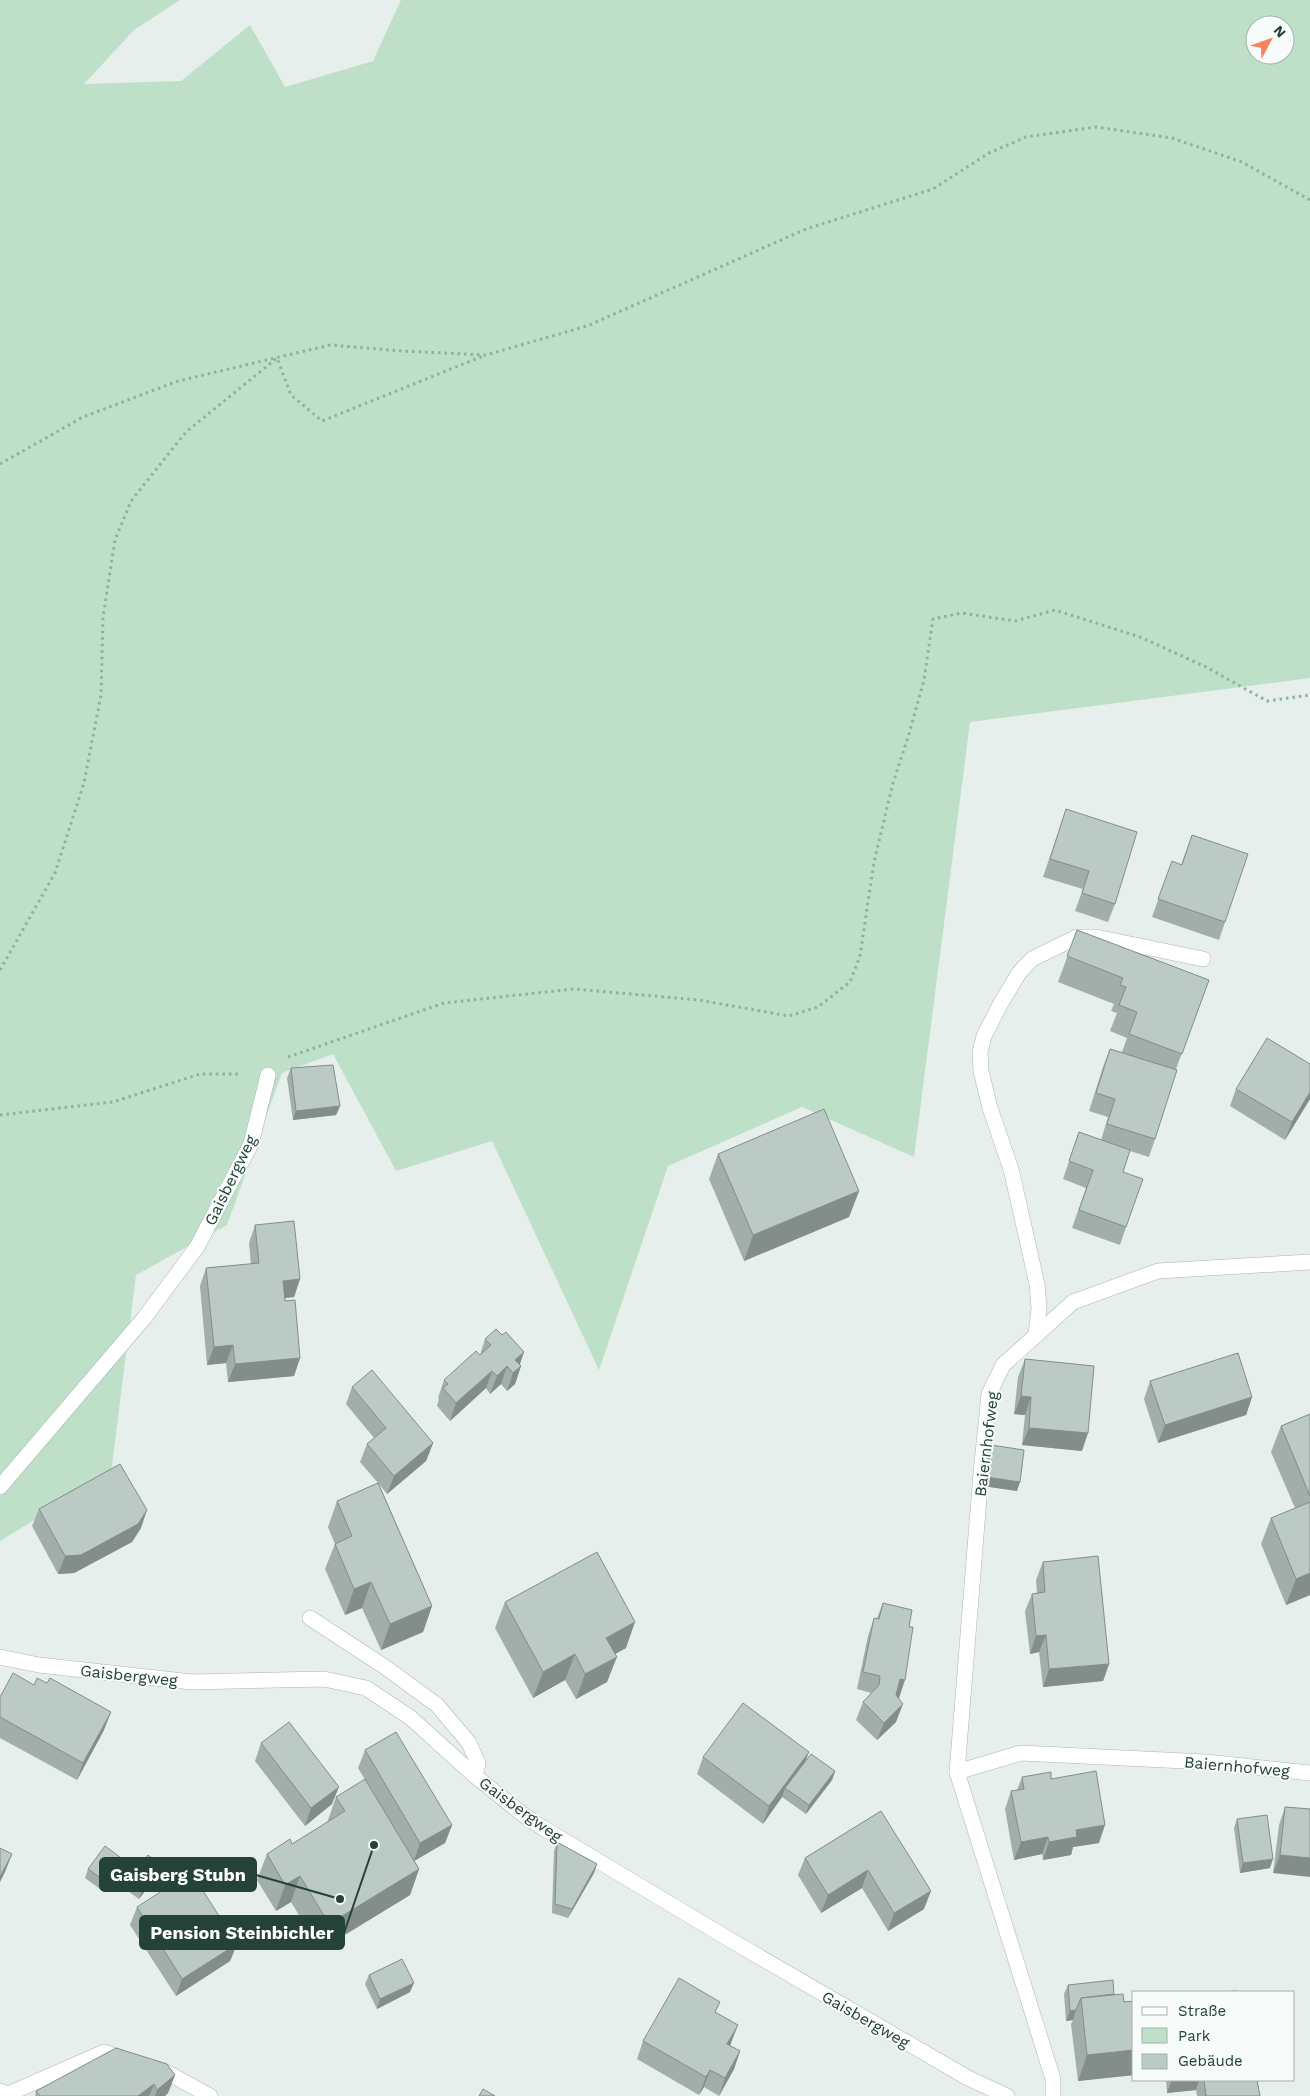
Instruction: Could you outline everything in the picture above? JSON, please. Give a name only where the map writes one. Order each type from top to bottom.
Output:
[{"type":"street","points":[[1036,1334],[1039,1308],[1037,1284],[1010,1169],[990,1108],[981,1071],[980,1052],[984,1036],[1019,973],[1032,959],[1077,937],[1096,937],[1204,959]]},
{"type":"street","name":"Gaisbergweg","points":[[0,1487],[145,1317],[197,1247],[251,1144],[268,1075]]},
{"type":"street","name":"Baiernhofweg","points":[[1053,2096],[1053,2079],[957,1772],[980,1482],[989,1394],[1003,1364],[1072,1302],[1158,1271],[1310,1262]]},
{"type":"street","points":[[310,1618],[385,1667],[436,1705],[468,1743],[478,1763],[475,1776]]},
{"type":"street","name":"Gaisbergweg","points":[[0,1657],[39,1665],[192,1682],[324,1679],[366,1688],[411,1718],[475,1776],[525,1816],[727,1938],[968,2078],[1007,2096]]},
{"type":"street","name":"Baiernhofweg","points":[[957,1772],[1021,1752],[1206,1762],[1310,1773]]},
{"type":"street","points":[[0,2091],[8,2094],[104,2052],[168,2073],[210,2096]]},
{"type":"path","points":[[277,358],[291,395],[322,420],[486,355],[587,326],[806,229],[933,189],[989,153],[1026,137],[1096,127],[1172,138],[1242,162],[1310,200]]},
{"type":"path","points":[[0,464],[83,417],[178,381],[330,345],[486,355]]},
{"type":"path","points":[[0,970],[55,873],[84,783],[101,695],[103,617],[115,540],[131,501],[186,432],[277,358]]},
{"type":"path","points":[[0,1115],[113,1102],[200,1074],[268,1075],[286,1058],[444,1003],[574,989],[699,1000],[789,1016],[818,1007],[850,982],[860,956],[874,862],[893,783],[924,680],[933,620],[962,613],[1015,621],[1055,610],[1140,637],[1206,668],[1267,701],[1310,695]]},
{"type":"green space","points":[[0,0],[180,0],[134,30],[84,84],[181,81],[250,25],[285,87],[373,61],[401,0],[1310,0],[1310,678],[970,722],[914,1157],[802,1107],[668,1166],[599,1370],[492,1141],[396,1171],[333,1054],[282,1073],[227,1225],[136,1275],[111,1473],[0,1541]]},
{"type":"building","points":[[1066,809],[1137,832],[1115,904],[1082,893],[1089,871],[1050,859]]},
{"type":"building","points":[[1192,835],[1248,854],[1225,922],[1158,899],[1172,861],[1182,865]]},
{"type":"building","points":[[1077,930],[1209,980],[1182,1054],[1129,1034],[1137,1012],[1119,1005],[1126,987],[1120,985],[1123,978],[1067,956]]},
{"type":"building","points":[[1267,1038],[1310,1064],[1310,1092],[1292,1122],[1236,1089]]},
{"type":"building","points":[[1110,1049],[1177,1070],[1155,1139],[1107,1124],[1115,1099],[1096,1093]]},
{"type":"building","points":[[333,1065],[340,1106],[296,1111],[291,1068]]},
{"type":"building","points":[[824,1109],[859,1191],[753,1235],[718,1154]]},
{"type":"building","points":[[1079,1132],[1130,1150],[1123,1172],[1143,1179],[1126,1227],[1079,1210],[1093,1170],[1069,1161]]},
{"type":"building","points":[[294,1221],[300,1279],[283,1281],[285,1301],[295,1300],[300,1358],[235,1364],[233,1345],[214,1347],[206,1268],[259,1263],[255,1225]]},
{"type":"building","points":[[496,1329],[502,1335],[506,1332],[524,1352],[515,1360],[521,1366],[513,1373],[507,1366],[497,1376],[492,1371],[456,1403],[443,1388],[448,1384],[444,1380],[476,1351],[480,1355],[491,1345],[485,1339]]},
{"type":"building","points":[[1238,1353],[1252,1397],[1165,1425],[1150,1381]]},
{"type":"building","points":[[1025,1359],[1094,1366],[1088,1433],[1029,1428],[1031,1397],[1021,1396]]},
{"type":"building","points":[[372,1370],[433,1443],[394,1476],[367,1444],[386,1428],[352,1387]]},
{"type":"building","points":[[1310,1414],[1310,1496],[1281,1426]]},
{"type":"building","points":[[991,1445],[1024,1450],[1020,1482],[986,1477]]},
{"type":"building","points":[[120,1464],[147,1510],[138,1524],[81,1555],[65,1556],[39,1509]]},
{"type":"building","points":[[378,1483],[432,1606],[390,1624],[371,1582],[354,1589],[335,1544],[352,1536],[337,1501]]},
{"type":"building","points":[[1310,1502],[1310,1573],[1296,1579],[1271,1518]]},
{"type":"building","points":[[597,1552],[635,1622],[606,1638],[617,1657],[585,1674],[575,1654],[543,1672],[505,1602]]},
{"type":"building","points":[[1098,1556],[1109,1664],[1049,1669],[1046,1635],[1036,1636],[1032,1594],[1045,1592],[1043,1562]]},
{"type":"building","points":[[883,1603],[912,1610],[909,1627],[913,1627],[905,1680],[900,1679],[896,1695],[903,1704],[884,1723],[863,1702],[879,1685],[880,1676],[863,1672],[874,1618],[879,1619]]},
{"type":"building","points":[[13,1673],[34,1685],[37,1678],[47,1683],[50,1678],[111,1712],[83,1763],[0,1717],[0,1697]]},
{"type":"building","points":[[743,1703],[809,1752],[769,1806],[703,1757]]},
{"type":"building","points":[[289,1722],[339,1787],[311,1808],[261,1743]]},
{"type":"building","points":[[396,1732],[452,1825],[420,1843],[365,1750]]},
{"type":"building","points":[[811,1754],[835,1771],[809,1805],[785,1788]]},
{"type":"building","points":[[1096,1771],[1105,1825],[1076,1830],[1077,1837],[1049,1842],[1048,1837],[1021,1842],[1011,1791],[1024,1789],[1022,1777],[1051,1772],[1051,1779]]},
{"type":"building","points":[[365,1779],[419,1869],[329,1924],[300,1876],[285,1885],[267,1854],[290,1839],[292,1844],[345,1811],[336,1797]]},
{"type":"building","points":[[1285,1807],[1310,1809],[1310,1858],[1280,1855]]},
{"type":"building","points":[[881,1811],[931,1891],[894,1913],[868,1870],[828,1895],[805,1858]]},
{"type":"building","points":[[1267,1815],[1273,1859],[1243,1863],[1237,1819]]},
{"type":"building","points":[[557,1842],[597,1864],[572,1909],[555,1904]]},
{"type":"building","points":[[105,1846],[124,1860],[108,1883],[88,1869]]},
{"type":"building","points":[[0,1848],[12,1854],[0,1877]]},
{"type":"building","points":[[148,1855],[161,1865],[142,1890],[128,1880]]},
{"type":"building","points":[[191,1872],[237,1944],[182,1979],[137,1907]]},
{"type":"building","points":[[402,1959],[414,1983],[380,1999],[369,1975]]},
{"type":"building","points":[[679,1978],[720,2002],[715,2012],[738,2025],[727,2044],[740,2051],[725,2078],[710,2070],[706,2077],[643,2041]]},
{"type":"building","points":[[1113,1980],[1114,1994],[1081,1998],[1076,2010],[1070,2011],[1068,1985]]},
{"type":"building","points":[[1123,1994],[1124,2002],[1132,2001],[1132,2050],[1087,2055],[1081,1998]]},
{"type":"building","points":[[116,2048],[167,2064],[175,2075],[157,2090],[154,2084],[138,2096],[40,2096],[36,2091]]},
{"type":"building","points":[[1204,2081],[1257,2081],[1260,2096],[1206,2096]]},
{"type":"building","points":[[483,2089],[495,2096],[479,2096]]},
{"type":"place","name":"Pension Steinbichler","points":[[374,1845]]},
{"type":"place","name":"Gaisberg Stubn","points":[[340,1899]]}]
